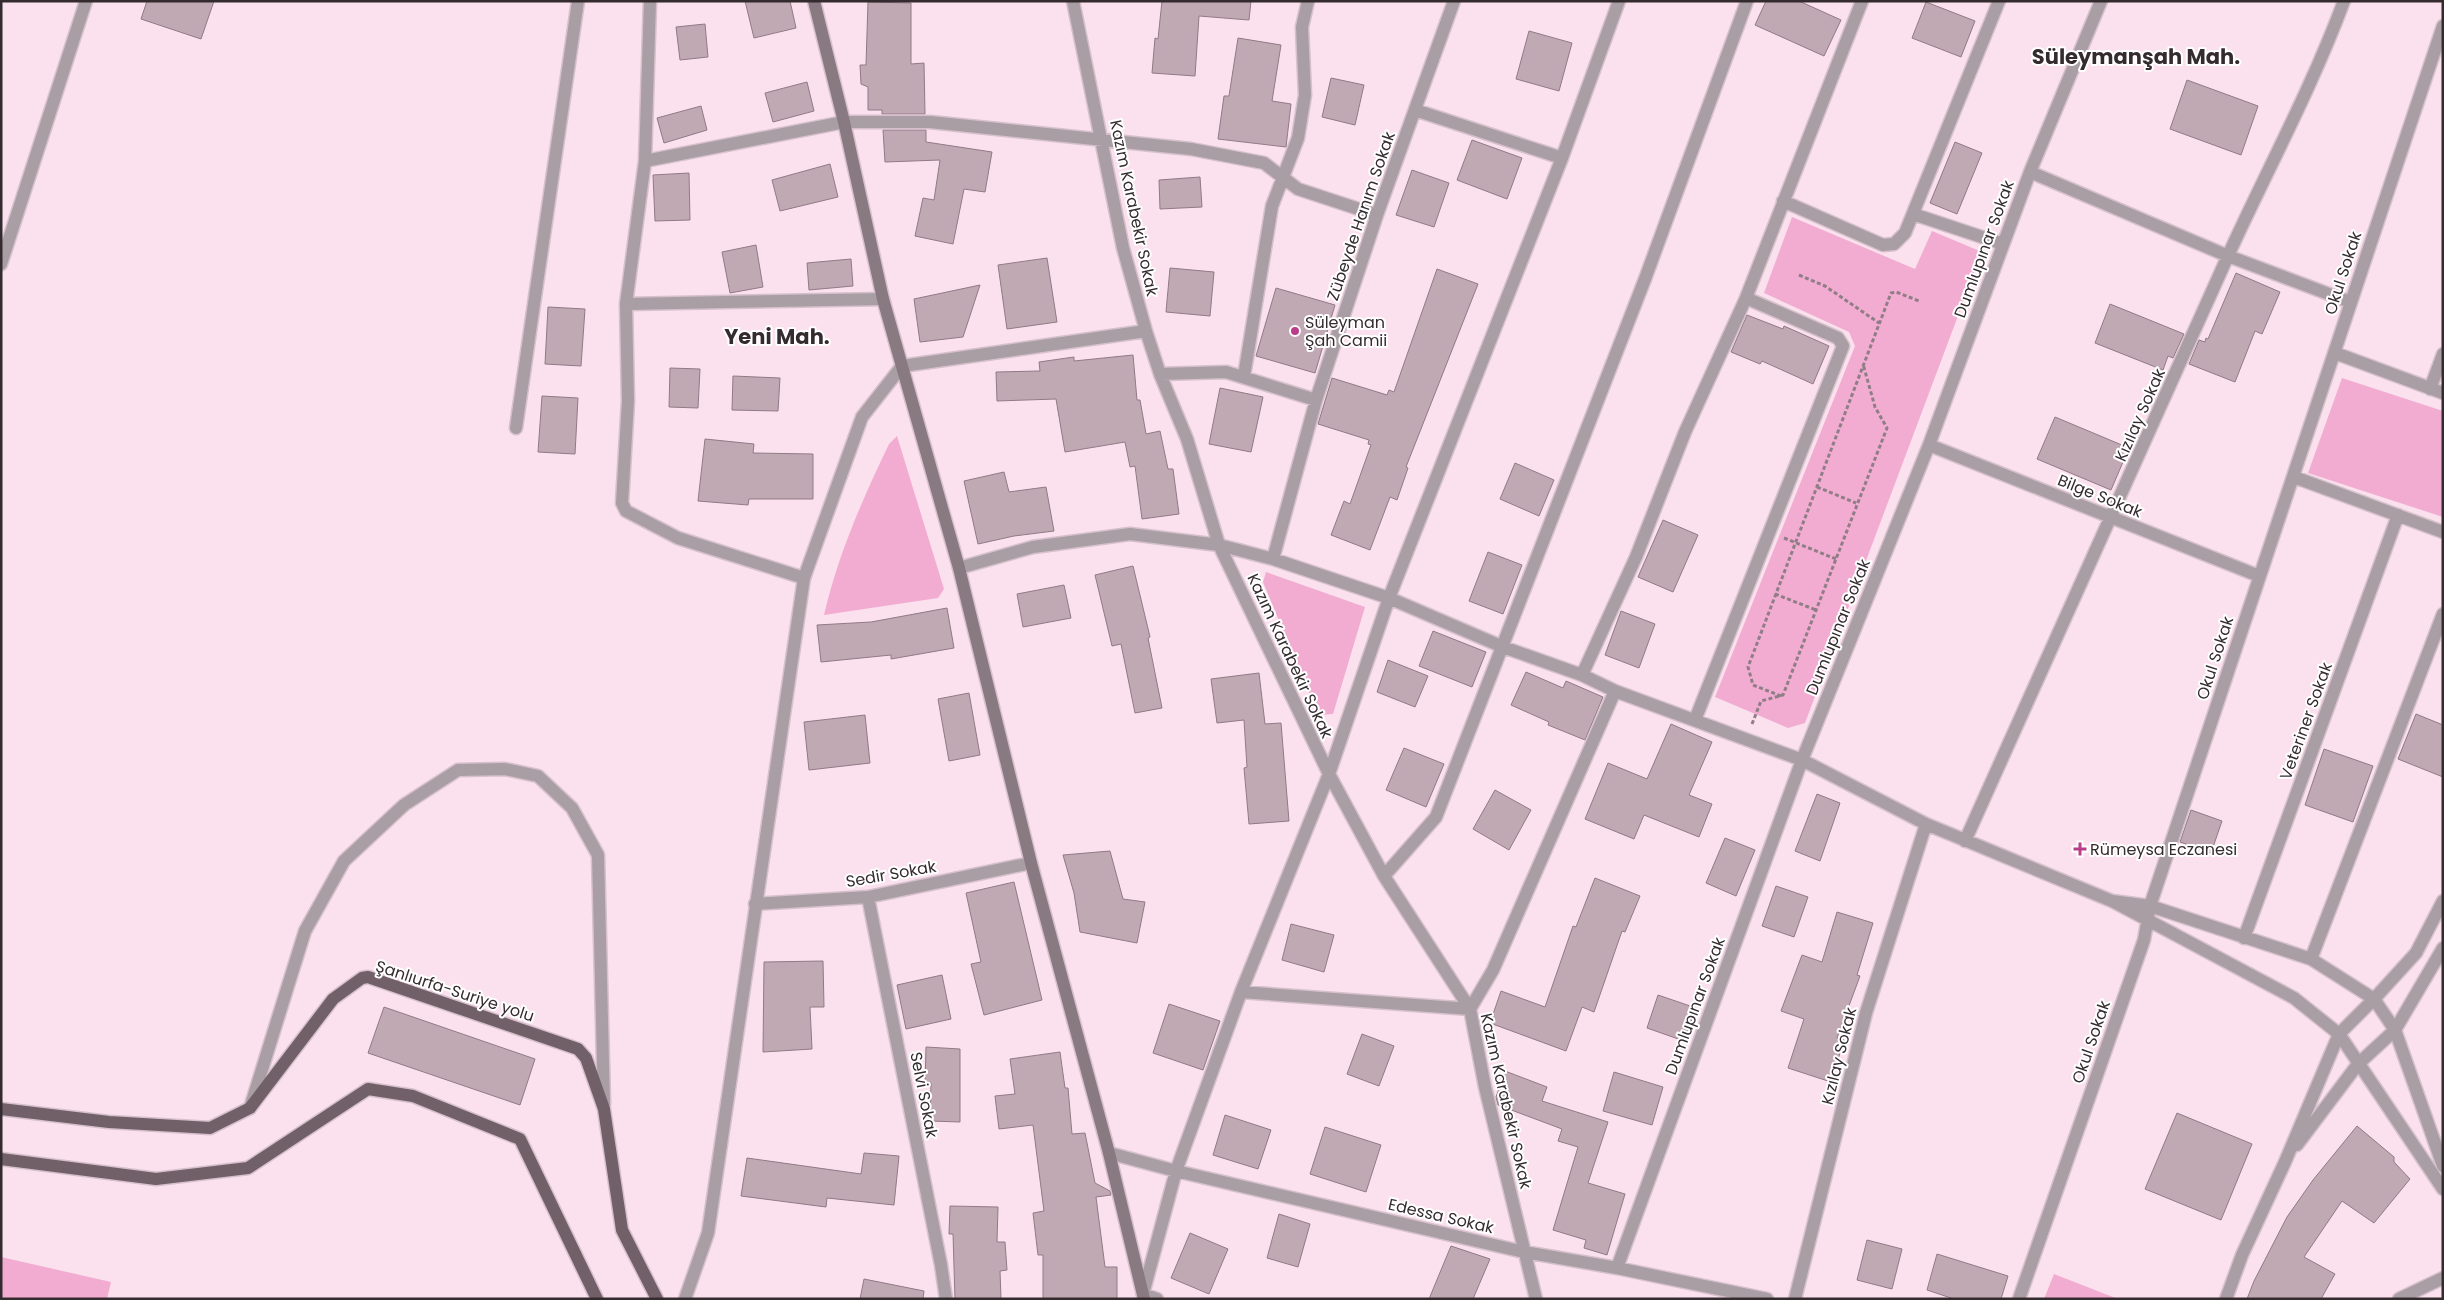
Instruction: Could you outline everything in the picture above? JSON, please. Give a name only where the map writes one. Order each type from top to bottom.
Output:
[{"type":"main road","points":[[814,1],[844,122],[883,299],[959,568],[1031,863],[1109,1153],[1143,1296]]},
{"type":"main road","name":"Şanlıurfa-Suriye yolu","points":[[1,1109],[109,1122],[210,1128],[250,1108],[332,999],[362,978],[368,977],[578,1049],[586,1058],[604,1109],[622,1230],[657,1299]]},
{"type":"main road","points":[[1,1159],[156,1179],[248,1168],[368,1089],[413,1096],[520,1139],[597,1299]]},
{"type":"street","points":[[1,264],[86,1]]},
{"type":"street","points":[[516,428],[578,1]]},
{"type":"street","points":[[650,1],[645,162],[626,304],[628,400],[622,503],[626,511],[678,538],[804,578]]},
{"type":"street","name":"Kazım Karabekir Sokak","points":[[1074,1],[1123,248],[1146,331],[1160,374],[1186,439],[1219,544],[1328,774],[1384,876],[1470,1009],[1485,1087],[1536,1299]]},
{"type":"street","points":[[1244,376],[1272,206],[1298,138],[1305,95],[1302,27],[1308,1]]},
{"type":"street","points":[[1157,1299],[1143,1296],[1176,1171],[1242,992],[1328,774],[1389,598],[1562,158],[1619,1]]},
{"type":"street","points":[[1384,876],[1436,817],[1645,279],[1747,1]]},
{"type":"street","points":[[1582,675],[1636,557],[1685,432],[1746,298],[1862,1]]},
{"type":"street","points":[[1783,201],[1883,245],[1894,244],[1905,233],[1999,1]]},
{"type":"street","name":"Dumlupınar Sokak","points":[[1617,1268],[1802,760],[1929,445],[2030,172],[2101,1]]},
{"type":"street","name":"Kızılay Sokak","points":[[1964,841],[2112,519],[2228,256],[2327,46],[2344,1]]},
{"type":"street","name":"Zübeyde Hanım Sokak","points":[[1273,559],[1316,400],[1377,215],[1453,2]]},
{"type":"street","name":"Okul Sokak","points":[[2019,1299],[2144,940],[2150,906],[2443,26]]},
{"type":"street","points":[[1415,110],[1562,158]]},
{"type":"street","points":[[645,162],[844,122],[930,122],[1190,149],[1264,163],[1298,189],[1377,215]]},
{"type":"street","points":[[2030,172],[2228,256],[2350,302]]},
{"type":"street","points":[[1913,214],[2003,244]]},
{"type":"street","points":[[1696,720],[1768,532],[1839,363],[1843,346],[1838,338],[1746,298]]},
{"type":"street","points":[[626,304],[883,299]]},
{"type":"street","points":[[689,1297],[708,1233],[804,578],[862,417],[902,366],[1146,331]]},
{"type":"street","points":[[2335,353],[2437,391],[2443,354]]},
{"type":"street","points":[[1160,374],[1226,372],[1244,376],[1316,400]]},
{"type":"street","name":"Bilge Sokak","points":[[1929,445],[2259,576]]},
{"type":"street","points":[[2294,477],[2443,532]]},
{"type":"street","name":"Veteriner Sokak","points":[[2244,938],[2398,515]]},
{"type":"street","points":[[959,568],[1033,547],[1130,534],[1219,544],[1273,559],[1389,598],[1503,647],[1582,675],[1616,691],[1802,760],[1926,824],[2112,901],[2294,998],[2339,1034],[2443,1189]]},
{"type":"street","points":[[2312,959],[2443,614]]},
{"type":"street","points":[[1242,992],[1470,1009],[1493,970],[1616,691]]},
{"type":"street","points":[[250,1108],[305,931],[344,861],[404,805],[458,770],[505,769],[538,776],[545,782],[572,808],[598,855],[604,1109]]},
{"type":"street","name":"Kızılay Sokak","points":[[1795,1299],[1866,1013],[1926,824]]},
{"type":"street","name":"Sedir Sokak","points":[[755,904],[868,897],[1031,863]]},
{"type":"street","name":"Selvi Sokak","points":[[868,897],[942,1265],[946,1299]]},
{"type":"street","points":[[2112,901],[2150,906],[2312,959],[2374,1000],[2395,1030],[2443,1166]]},
{"type":"street","points":[[2226,1299],[2242,1255],[2285,1162],[2339,1034],[2374,1000],[2416,953],[2443,901]]},
{"type":"street","points":[[2285,1162],[2358,1064],[2395,1030],[2443,948]]},
{"type":"street","name":"Edessa Sokak","points":[[1109,1153],[1176,1171],[1524,1252],[1617,1268],[1767,1299]]},
{"type":"street","points":[[2399,1299],[2443,1278]]},
{"type":"path","points":[[1800,274],[1825,286],[1879,323]]},
{"type":"path","points":[[1781,696],[1753,685],[1748,667],[1890,293],[1896,292],[1919,301]]},
{"type":"path","points":[[1781,696],[1887,428],[1875,407],[1863,364]]},
{"type":"path","points":[[1817,487],[1856,503]]},
{"type":"path","points":[[1768,532],[1836,559]]},
{"type":"path","points":[[1775,594],[1816,610]]},
{"type":"path","points":[[1746,739],[1761,701],[1781,696]]},
{"type":"shaded area","points":[[1792,217],[1915,269],[1932,231],[1982,252],[1805,723],[1788,728],[1715,697],[1855,346],[1849,332],[1764,293]]},
{"type":"shaded area","points":[[2342,378],[2443,411],[2443,517],[2308,473]]},
{"type":"shaded area","points":[[897,436],[944,589],[938,598],[824,615],[836,571],[869,486],[889,444]]},
{"type":"shaded area","points":[[1266,572],[1365,607],[1333,714],[1318,715],[1263,582]]},
{"type":"shaded area","points":[[1,1257],[111,1282],[107,1299],[1,1299]]},
{"type":"shaded area","points":[[2054,1274],[2118,1299],[2044,1299]]},
{"type":"building","points":[[147,1],[214,1],[201,39],[141,19]]},
{"type":"building","points":[[745,1],[790,1],[796,28],[754,38]]},
{"type":"building","points":[[1162,1],[1251,1],[1249,20],[1199,16],[1195,76],[1152,73],[1155,38],[1158,39]]},
{"type":"building","points":[[1766,1],[1799,1],[1841,20],[1824,56],[1755,25]]},
{"type":"building","points":[[868,2],[911,3],[911,64],[924,63],[925,114],[882,114],[882,110],[868,110],[868,87],[861,84],[860,65],[866,65]]},
{"type":"building","points":[[1926,2],[1975,21],[1961,57],[1912,38]]},
{"type":"building","points":[[705,24],[708,57],[680,60],[676,27]]},
{"type":"building","points":[[1529,31],[1572,43],[1559,91],[1516,79]]},
{"type":"building","points":[[1238,38],[1281,45],[1272,101],[1291,104],[1286,147],[1218,139],[1224,96],[1229,96]]},
{"type":"building","points":[[1331,78],[1364,85],[1355,125],[1322,117]]},
{"type":"building","points":[[2187,80],[2258,106],[2241,155],[2170,129]]},
{"type":"building","points":[[807,82],[814,111],[773,122],[765,93]]},
{"type":"building","points":[[701,106],[707,130],[664,143],[657,118]]},
{"type":"building","points":[[883,130],[926,130],[926,142],[992,152],[985,192],[964,189],[953,244],[915,236],[923,198],[934,200],[940,160],[885,162]]},
{"type":"building","points":[[1472,140],[1522,158],[1507,199],[1457,180]]},
{"type":"building","points":[[1955,142],[1982,153],[1957,214],[1930,203]]},
{"type":"building","points":[[830,164],[838,197],[780,211],[772,180]]},
{"type":"building","points":[[1412,170],[1449,183],[1434,227],[1396,215]]},
{"type":"building","points":[[689,173],[690,220],[655,221],[653,175]]},
{"type":"building","points":[[1200,177],[1202,207],[1160,209],[1159,180]]},
{"type":"building","points":[[756,245],[763,287],[730,293],[722,252]]},
{"type":"building","points":[[1047,258],[1057,322],[1007,329],[998,265]]},
{"type":"building","points":[[851,259],[853,286],[809,290],[807,263]]},
{"type":"building","points":[[1170,268],[1214,272],[1210,316],[1166,312]]},
{"type":"building","points":[[1437,269],[1478,284],[1406,467],[1408,468],[1397,500],[1390,497],[1370,550],[1331,535],[1344,501],[1350,504],[1371,445],[1368,444],[1369,440],[1318,424],[1332,378],[1387,395],[1389,390],[1394,392]]},
{"type":"building","points":[[2236,273],[2280,292],[2262,334],[2255,331],[2235,382],[2189,364],[2199,340],[2205,342],[2206,338],[2208,339]]},
{"type":"building","points":[[980,285],[963,337],[920,342],[914,299]]},
{"type":"building","name":"Süleyman Şah Camii","points":[[1276,288],[1335,305],[1315,373],[1256,356]]},
{"type":"building","points":[[2110,304],[2184,334],[2173,358],[2168,356],[2163,370],[2095,343]]},
{"type":"building","points":[[548,307],[585,309],[581,366],[545,364]]},
{"type":"building","points":[[1747,315],[1783,329],[1784,326],[1829,346],[1813,384],[1762,361],[1760,364],[1731,352]]},
{"type":"building","points":[[1133,355],[1137,400],[1140,400],[1146,434],[1160,431],[1168,469],[1173,469],[1179,514],[1142,519],[1135,466],[1130,467],[1125,442],[1065,452],[1056,399],[997,401],[996,372],[1040,371],[1039,362],[1074,357],[1074,361]]},
{"type":"building","points":[[670,368],[700,369],[698,408],[669,407]]},
{"type":"building","points":[[733,376],[780,378],[778,411],[732,410]]},
{"type":"building","points":[[1220,388],[1263,397],[1251,452],[1209,444]]},
{"type":"building","points":[[542,396],[578,398],[575,454],[538,452]]},
{"type":"building","points":[[2055,417],[2129,448],[2111,490],[2037,459]]},
{"type":"building","points":[[705,439],[754,444],[753,453],[813,454],[813,499],[749,499],[748,505],[698,501]]},
{"type":"building","points":[[1515,463],[1554,480],[1539,516],[1500,499]]},
{"type":"building","points":[[1004,472],[1009,492],[1046,487],[1054,531],[1014,536],[978,544],[964,481]]},
{"type":"building","points":[[1663,520],[1698,535],[1673,592],[1638,577]]},
{"type":"building","points":[[1488,552],[1522,565],[1503,614],[1469,601]]},
{"type":"building","points":[[1133,566],[1150,637],[1148,638],[1162,708],[1135,713],[1121,644],[1112,646],[1095,575]]},
{"type":"building","points":[[1064,585],[1071,618],[1023,627],[1017,594]]},
{"type":"building","points":[[947,608],[954,648],[891,659],[891,655],[821,662],[817,625],[871,622]]},
{"type":"building","points":[[1621,611],[1655,624],[1639,668],[1605,655]]},
{"type":"building","points":[[1433,631],[1486,652],[1472,687],[1419,666]]},
{"type":"building","points":[[1388,660],[1428,676],[1415,707],[1377,692]]},
{"type":"building","points":[[1526,672],[1563,688],[1566,681],[1603,697],[1585,740],[1548,725],[1549,722],[1511,705]]},
{"type":"building","points":[[1259,673],[1265,724],[1281,723],[1289,821],[1249,824],[1244,768],[1247,767],[1244,720],[1217,723],[1211,679]]},
{"type":"building","points":[[969,693],[980,755],[949,761],[938,699]]},
{"type":"building","points":[[2416,714],[2443,725],[2443,777],[2398,759]]},
{"type":"building","points":[[865,715],[870,763],[809,770],[804,722]]},
{"type":"building","points":[[1671,724],[1712,742],[1689,795],[1712,804],[1699,837],[1644,815],[1634,839],[1585,819],[1608,763],[1647,779]]},
{"type":"building","points":[[1404,748],[1444,764],[1426,807],[1386,790]]},
{"type":"building","points":[[2324,749],[2373,766],[2353,822],[2305,805]]},
{"type":"building","points":[[1495,790],[1531,810],[1509,850],[1473,829]]},
{"type":"building","points":[[1817,794],[1840,803],[1820,861],[1795,851]]},
{"type":"building","points":[[2191,810],[2222,821],[2211,853],[2180,842]]},
{"type":"building","points":[[1725,838],[1755,850],[1736,896],[1706,883]]},
{"type":"building","points":[[1110,851],[1123,899],[1145,902],[1137,943],[1080,932],[1074,893],[1063,855]]},
{"type":"building","points":[[1595,878],[1640,896],[1625,932],[1622,931],[1594,1012],[1582,1007],[1566,1051],[1490,1023],[1501,991],[1545,1007],[1573,926],[1576,927]]},
{"type":"building","points":[[1014,882],[1042,1000],[984,1015],[971,964],[981,962],[966,893]]},
{"type":"building","points":[[1776,886],[1808,897],[1794,937],[1762,926]]},
{"type":"building","points":[[1837,912],[1873,923],[1857,975],[1860,976],[1837,1038],[1844,1040],[1831,1082],[1788,1068],[1804,1019],[1781,1011],[1802,955],[1822,962]]},
{"type":"building","points":[[1291,924],[1334,935],[1324,972],[1282,960]]},
{"type":"building","points":[[823,961],[824,1007],[810,1007],[812,1049],[763,1052],[764,962]]},
{"type":"building","points":[[942,975],[951,1019],[906,1029],[897,985]]},
{"type":"building","points":[[1658,995],[1696,1008],[1684,1041],[1647,1028]]},
{"type":"building","points":[[1169,1004],[1220,1021],[1203,1070],[1153,1053]]},
{"type":"building","points":[[384,1007],[535,1059],[520,1105],[368,1053]]},
{"type":"building","points":[[1362,1034],[1394,1046],[1379,1086],[1347,1074]]},
{"type":"building","points":[[926,1047],[960,1049],[960,1122],[930,1121],[931,1083],[925,1083]]},
{"type":"building","points":[[1060,1052],[1065,1088],[1068,1088],[1072,1134],[1085,1133],[1095,1183],[1110,1191],[1111,1195],[1096,1197],[1105,1267],[1117,1267],[1117,1299],[1043,1299],[1043,1255],[1038,1255],[1033,1213],[1044,1211],[1033,1125],[999,1129],[995,1096],[1015,1094],[1010,1059]]},
{"type":"building","points":[[1505,1071],[1547,1087],[1542,1101],[1608,1122],[1588,1183],[1625,1194],[1607,1255],[1584,1248],[1586,1240],[1553,1230],[1578,1147],[1558,1141],[1562,1129],[1498,1105],[1496,1097]]},
{"type":"building","points":[[1614,1072],[1663,1087],[1652,1125],[1603,1111]]},
{"type":"building","points":[[2177,1113],[2252,1144],[2221,1220],[2145,1189]]},
{"type":"building","points":[[1225,1115],[1271,1130],[1258,1169],[1213,1155]]},
{"type":"building","points":[[2357,1126],[2394,1157],[2394,1162],[2410,1179],[2374,1223],[2342,1201],[2304,1257],[2335,1274],[2321,1299],[2247,1299],[2254,1281],[2287,1217],[2313,1180]]},
{"type":"building","points":[[1325,1127],[1381,1145],[1366,1192],[1310,1174]]},
{"type":"building","points":[[864,1153],[899,1156],[894,1205],[827,1198],[826,1207],[741,1196],[747,1158],[861,1174]]},
{"type":"building","points":[[950,1206],[998,1207],[997,1242],[1005,1242],[1007,1270],[1000,1271],[1001,1299],[955,1299],[953,1234],[949,1234]]},
{"type":"building","points":[[1279,1214],[1310,1224],[1298,1267],[1267,1258]]},
{"type":"building","points":[[1190,1233],[1228,1249],[1209,1294],[1171,1278]]},
{"type":"building","points":[[1867,1240],[1902,1249],[1892,1289],[1857,1280]]},
{"type":"building","points":[[1451,1246],[1490,1259],[1473,1299],[1429,1299]]},
{"type":"building","points":[[1937,1254],[2008,1276],[2001,1299],[1954,1299],[1927,1290]]},
{"type":"building","points":[[864,1279],[924,1291],[923,1299],[860,1299]]},
{"type":"place","name":"Süleyman Şah Camii","points":[[1295,331]]},
{"type":"place","name":"Rümeysa Eczanesi","points":[[2080,849]]},
{"type":"district","name":"Süleymanşah Mah.","points":[[2136,56]]},
{"type":"district","name":"Yeni Mah.","points":[[777,336]]}]
